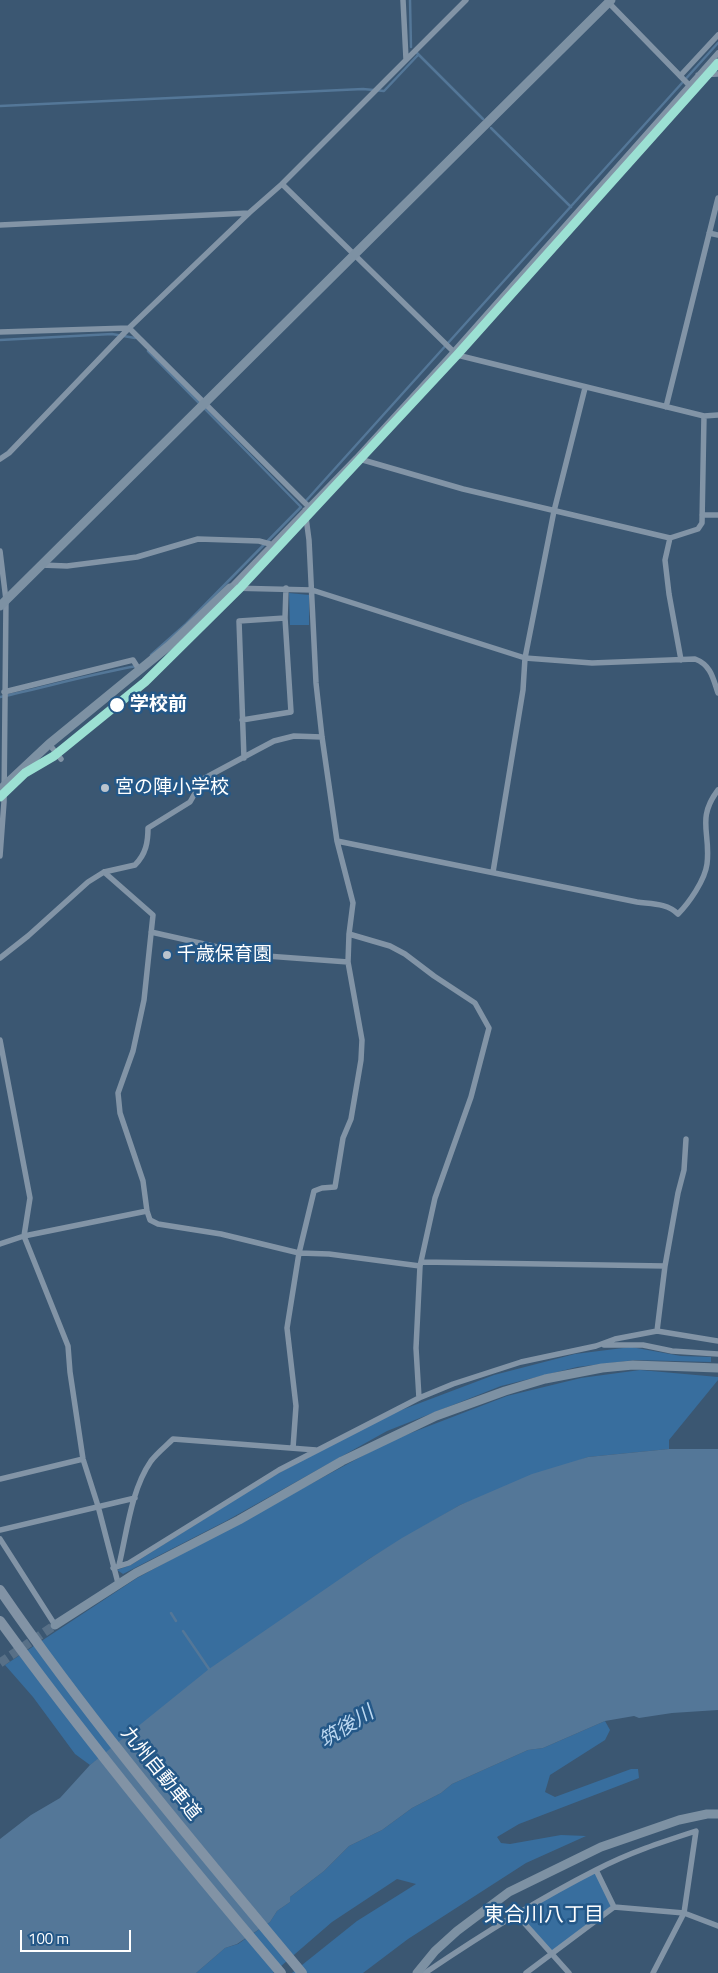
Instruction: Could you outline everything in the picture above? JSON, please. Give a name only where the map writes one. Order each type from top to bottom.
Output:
[{"type":"highway","name":"九州自動車道","points":[[0,1590],[49,1660],[123,1757],[302,1973]]},
{"type":"highway","name":"九州自動車道","points":[[0,1621],[36,1670],[207,1885],[281,1973]]},
{"type":"street","points":[[403,0],[406,59]]},
{"type":"street","points":[[0,459],[9,454],[129,328],[282,184],[466,0]]},
{"type":"street","points":[[3,603],[609,1],[690,86]]},
{"type":"street","points":[[680,76],[718,35]]},
{"type":"street","points":[[2,788],[49,744],[170,645],[230,588],[270,544],[356,458],[453,352],[718,53]]},
{"type":"street","points":[[698,75],[718,74]]},
{"type":"street","points":[[282,184],[457,355],[704,416],[718,415]]},
{"type":"street","points":[[666,407],[718,198]]},
{"type":"street","points":[[0,225],[249,213]]},
{"type":"street","points":[[709,233],[718,235]]},
{"type":"street","points":[[0,332],[129,328],[306,508],[316,683],[337,841],[353,903],[348,962],[362,1046],[351,1119],[343,1138],[335,1186],[314,1191],[299,1253],[287,1328],[296,1406],[292,1448]]},
{"type":"street","points":[[493,872],[523,690],[525,658],[554,511],[585,388]]},
{"type":"street","points":[[356,458],[454,486],[670,538],[698,529],[702,523],[704,416]]},
{"type":"street","points":[[702,516],[718,515]]},
{"type":"street","points":[[670,538],[665,560],[681,660]]},
{"type":"street","points":[[41,565],[67,566],[137,557],[198,540],[259,541],[270,544]]},
{"type":"street","points":[[0,551],[3,603],[4,692],[0,856]]},
{"type":"street","points":[[230,588],[312,590],[525,658],[592,663],[695,659],[704,663],[711,672],[718,693]]},
{"type":"street","points":[[242,720],[290,712],[285,618],[286,588]]},
{"type":"street","points":[[244,758],[239,621],[285,618]]},
{"type":"street","points":[[4,692],[134,660],[140,671]]},
{"type":"street","points":[[0,958],[28,936],[88,882],[104,872],[135,864],[144,852],[148,841],[148,828],[190,802],[203,779],[274,741],[294,736],[322,737]]},
{"type":"street","points":[[49,744],[61,759]]},
{"type":"street","points":[[337,841],[637,902],[662,905],[672,908],[678,914],[698,886],[706,870],[705,817],[708,807],[718,790]]},
{"type":"street","points":[[104,872],[153,916],[144,1000],[133,1051],[118,1093],[120,1113],[143,1181],[150,1220],[158,1224],[221,1234],[299,1253],[329,1254],[421,1264],[665,1266]]},
{"type":"street","points":[[151,932],[253,955],[348,962]]},
{"type":"street","points":[[349,934],[390,946],[405,954],[475,1003],[489,1028],[471,1096],[435,1198],[421,1264],[416,1348],[418,1398]]},
{"type":"street","points":[[0,1040],[30,1198],[24,1236],[68,1346],[83,1459],[116,1567],[118,1583]]},
{"type":"street","points":[[657,1330],[665,1266],[684,1170],[686,1139]]},
{"type":"street","points":[[0,1244],[24,1236],[147,1211]]},
{"type":"street","points":[[596,1346],[615,1339],[657,1330],[718,1341]]},
{"type":"street","points":[[116,1567],[129,1563],[249,1487],[316,1450],[418,1398],[453,1384],[521,1362],[596,1346],[643,1345],[672,1351],[718,1354]]},
{"type":"street","points":[[0,1539],[55,1625],[118,1583],[161,1559],[239,1520],[342,1461],[436,1416],[545,1379],[602,1368],[633,1365],[718,1368]]},
{"type":"street","points":[[116,1567],[143,1476],[152,1460],[173,1440],[316,1450]]},
{"type":"street","points":[[0,1478],[83,1459]]},
{"type":"street","points":[[0,1530],[135,1498]]},
{"type":"street","points":[[417,1973],[435,1951],[509,1892],[601,1847],[679,1820],[707,1814],[718,1814]]},
{"type":"street","points":[[425,1973],[517,1915],[596,1870],[652,1845],[696,1831],[684,1913],[653,1973]]},
{"type":"street","points":[[596,1870],[614,1907]]},
{"type":"street","points":[[526,1973],[614,1907],[684,1913],[718,1926]]},
{"type":"street","points":[[517,1915],[569,1973]]},
{"type":"shaded area","points":[[289,593],[309,595],[309,625],[290,625]]},
{"type":"shaded area","points":[[631,1347],[681,1356],[711,1357],[711,1362],[635,1360],[577,1367],[501,1386],[387,1431],[226,1521],[123,1574],[117,1570],[131,1565],[268,1479],[383,1417],[494,1375],[575,1354]]},
{"type":"shaded area","points":[[640,1370],[718,1377],[718,1380],[669,1440],[669,1449],[588,1457],[460,1505],[369,1559],[90,1765],[75,1754],[33,1697],[5,1665],[137,1578],[390,1441],[507,1396],[581,1378]]},
{"type":"shaded area","points":[[605,1721],[610,1730],[605,1740],[550,1775],[545,1792],[555,1797],[631,1769],[638,1769],[639,1778],[519,1824],[497,1837],[501,1843],[510,1844],[561,1835],[586,1836],[526,1863],[408,1939],[363,1973],[292,1973],[357,1921],[416,1884],[397,1879],[332,1922],[273,1973],[196,1973],[225,1948],[238,1944],[270,1922],[277,1911],[290,1902],[290,1897],[324,1871],[349,1846],[382,1830],[412,1808],[441,1793],[452,1784],[528,1750],[543,1748]]},
{"type":"shaded area","points":[[596,1870],[614,1907],[553,1953],[517,1915]]},
{"type":"water","name":"筑後川","points":[[669,1449],[718,1449],[718,1710],[672,1713],[639,1718],[634,1716],[605,1721],[543,1748],[528,1750],[452,1784],[441,1793],[412,1808],[382,1830],[349,1846],[324,1871],[290,1897],[290,1902],[277,1911],[270,1922],[237,1944],[225,1948],[196,1973],[0,1973],[0,1839],[31,1815],[60,1798],[90,1765],[209,1669],[369,1559],[460,1505],[532,1474],[588,1457]]},
{"type":"waterway","points":[[410,0],[411,47]]},
{"type":"waterway","points":[[304,503],[718,43]]},
{"type":"waterway","points":[[417,53],[483,119]]},
{"type":"waterway","points":[[0,106],[363,89],[384,91],[418,55]]},
{"type":"waterway","points":[[491,128],[571,207]]},
{"type":"waterway","points":[[0,340],[112,334],[135,338]]},
{"type":"waterway","points":[[148,351],[200,404]]},
{"type":"waterway","points":[[151,655],[186,624],[301,507],[204,408]]},
{"type":"waterway","points":[[0,697],[137,666]]},
{"type":"waterway","points":[[171,1613],[176,1621]]},
{"type":"waterway","points":[[183,1631],[209,1669]]},
{"type":"tunnel","points":[[0,1663],[55,1625]]},
{"type":"transit line","points":[[0,797],[25,773],[54,756],[145,682],[240,588],[457,355],[718,63]]},
{"type":"place","name":"学校前","points":[[117,705]]},
{"type":"place","name":"宮の陣小学校","points":[[105,788]]},
{"type":"place","name":"千歳保育園","points":[[167,955]]},
{"type":"district","name":"東合川八丁目","points":[[544,1916]]}]
